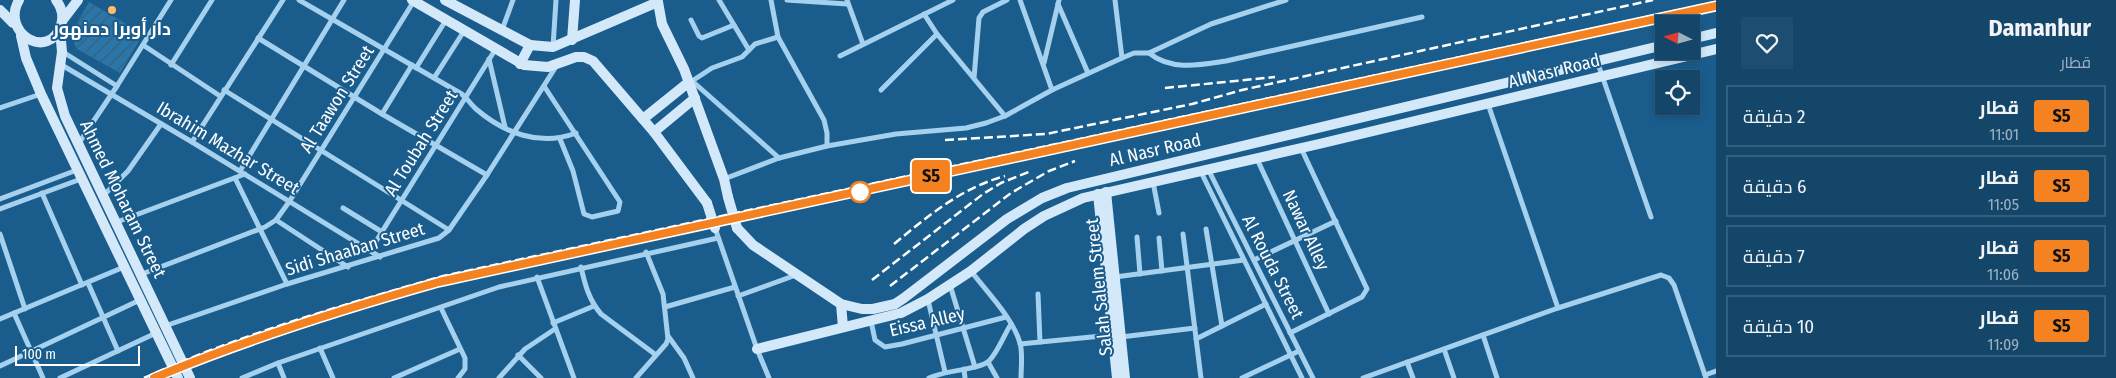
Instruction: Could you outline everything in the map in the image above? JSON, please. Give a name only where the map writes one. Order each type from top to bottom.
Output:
[{"type":"main road","points":[[13,23],[14,10],[20,0]]},
{"type":"main road","name":"Ahmed Moharam Street","points":[[56,0],[60,7],[64,66],[57,76],[59,98],[78,143],[190,378]]},
{"type":"main road","points":[[21,36],[34,42],[50,40],[78,0]]},
{"type":"main road","points":[[445,0],[463,4],[502,30],[530,45],[553,47],[660,1]]},
{"type":"main road","points":[[572,40],[575,0]]},
{"type":"main road","points":[[413,1],[520,64],[540,68],[576,57],[590,59],[654,132],[707,203],[716,233]]},
{"type":"main road","name":"Al Nasr Road","points":[[660,1],[666,34],[690,82],[724,179],[737,228],[753,245],[841,304],[868,309],[895,304],[1014,214],[1035,202],[1079,185],[1655,47]]},
{"type":"main road","name":"Ahmed Moharam Street","points":[[0,10],[13,23],[21,36],[30,69],[41,94],[178,378]]},
{"type":"main road","points":[[1700,37],[1716,33]]},
{"type":"main road","points":[[520,64],[530,45]]},
{"type":"main road","name":"Al Nasr Road","points":[[757,349],[901,314],[971,271],[1024,229],[1044,216],[1076,201],[1102,193],[1257,159],[1716,49]]},
{"type":"main road","points":[[643,119],[690,82]]},
{"type":"main road","points":[[654,132],[695,98]]},
{"type":"main road","name":"Salah Salem Street","points":[[1102,193],[1114,277],[1117,378]]},
{"type":"main road","name":"Salah Salem Street","points":[[1102,193],[1116,336],[1124,378]]},
{"type":"main road","points":[[1035,202],[1038,212],[1044,216]]},
{"type":"main road","points":[[1014,214],[1023,221],[1024,229]]},
{"type":"main road","points":[[841,304],[843,327]]},
{"type":"street","points":[[78,143],[117,86],[170,0]]},
{"type":"street","points":[[171,65],[212,0]]},
{"type":"street","points":[[192,142],[220,96],[284,0]]},
{"type":"street","points":[[298,0],[466,97],[478,110],[514,133],[540,139],[560,139],[576,133]]},
{"type":"street","points":[[117,222],[235,178],[243,173],[272,120],[344,0]]},
{"type":"street","points":[[502,30],[513,0]]},
{"type":"street","points":[[553,47],[556,0]]},
{"type":"street","points":[[719,0],[749,50]]},
{"type":"street","points":[[771,0],[778,37],[822,114],[827,133],[827,146]]},
{"type":"street","points":[[787,0],[847,2],[863,44]]},
{"type":"street","points":[[840,56],[953,0]]},
{"type":"street","points":[[974,79],[979,18],[983,12],[1007,0]]},
{"type":"street","points":[[1020,0],[1052,90]]},
{"type":"street","points":[[1115,0],[1122,58]]},
{"type":"street","points":[[724,179],[779,158],[827,146],[896,134],[966,128],[986,123],[1005,116],[1052,90],[1134,53],[1148,53],[1202,28],[1286,0]]},
{"type":"street","name":"Al Taawon Street","points":[[276,220],[413,1]]},
{"type":"street","points":[[1044,64],[1058,2]]},
{"type":"street","points":[[1058,2],[1088,73]]},
{"type":"street","points":[[924,14],[937,34],[1005,116]]},
{"type":"street","points":[[1148,53],[1154,58],[1170,64],[1195,65],[1226,61],[1422,17]]},
{"type":"street","points":[[382,114],[446,20]]},
{"type":"street","points":[[691,20],[699,36],[702,38],[734,25]]},
{"type":"street","points":[[434,78],[464,31]]},
{"type":"street","points":[[880,90],[937,34]]},
{"type":"street","points":[[778,37],[755,44],[742,57],[712,68],[690,82],[779,158]]},
{"type":"street","points":[[258,38],[435,146],[487,175]]},
{"type":"street","points":[[143,45],[220,96]]},
{"type":"street","name":"Al Toubah Street","points":[[370,251],[495,50]]},
{"type":"street","points":[[62,52],[117,86]]},
{"type":"street","points":[[64,66],[73,59]]},
{"type":"street","points":[[489,59],[505,128]]},
{"type":"street","points":[[1597,61],[1651,217]]},
{"type":"street","name":"Sidi Shaaban Street","points":[[165,326],[287,284],[440,238],[449,230],[487,175],[557,64]]},
{"type":"street","name":"Ibrahim Mazhar Street","points":[[64,66],[380,257]]},
{"type":"street","points":[[544,86],[620,202],[620,208],[614,213],[592,218],[584,214],[573,171],[560,139]]},
{"type":"street","points":[[224,90],[449,230]]},
{"type":"street","points":[[0,108],[41,94]]},
{"type":"street","points":[[1488,104],[1558,308]]},
{"type":"street","points":[[93,202],[104,196],[135,162],[161,124]]},
{"type":"street","points":[[1290,333],[1362,297],[1367,289],[1301,148]]},
{"type":"street","name":"Nawar Alley","points":[[1257,159],[1330,314]]},
{"type":"street","name":"Al Rouda Street","points":[[1204,170],[1244,260],[1302,378]]},
{"type":"street","name":"Al Rouda Street","points":[[1204,170],[1254,260],[1312,378]]},
{"type":"street","points":[[0,209],[42,194],[79,175]]},
{"type":"street","points":[[0,200],[79,175]]},
{"type":"street","points":[[235,178],[287,284]]},
{"type":"street","points":[[1153,182],[1159,213]]},
{"type":"street","points":[[42,194],[82,285]]},
{"type":"street","points":[[343,208],[382,232]]},
{"type":"street","points":[[142,274],[276,220],[348,267]]},
{"type":"street","points":[[1254,260],[1336,221]]},
{"type":"street","points":[[1206,229],[1222,326]]},
{"type":"street","points":[[242,378],[254,376],[278,364],[320,348],[493,289],[716,233],[769,378]]},
{"type":"street","points":[[0,234],[25,309]]},
{"type":"street","points":[[1183,234],[1201,378]]},
{"type":"street","points":[[1137,237],[1140,274]]},
{"type":"street","points":[[1159,238],[1162,271]]},
{"type":"street","points":[[636,378],[666,344],[668,336],[661,288],[646,252]]},
{"type":"street","points":[[1114,277],[1244,260]]},
{"type":"street","points":[[0,319],[124,267]]},
{"type":"street","points":[[581,267],[587,290],[594,306],[601,314],[656,355]]},
{"type":"street","points":[[971,271],[1011,324],[1020,344],[1021,378]]},
{"type":"street","points":[[738,296],[798,274]]},
{"type":"street","points":[[1364,378],[1444,348],[1652,276],[1665,276],[1674,285],[1705,377],[1716,371]]},
{"type":"street","points":[[537,277],[574,378]]},
{"type":"street","points":[[88,283],[118,351]]},
{"type":"street","points":[[950,285],[975,367]]},
{"type":"street","points":[[665,307],[735,287]]},
{"type":"street","points":[[1038,294],[1040,342]]},
{"type":"street","points":[[928,299],[945,372]]},
{"type":"street","points":[[0,366],[140,300]]},
{"type":"street","points":[[1196,339],[1266,304]]},
{"type":"street","points":[[499,378],[518,355],[554,326],[594,306]]},
{"type":"street","points":[[441,308],[465,358],[465,369],[458,378]]},
{"type":"street","points":[[14,314],[43,378]]},
{"type":"street","name":"Eissa Alley","points":[[871,322],[875,340],[881,346],[902,344],[937,336],[1006,317]]},
{"type":"street","points":[[929,378],[945,372],[975,367],[988,362],[1011,324]]},
{"type":"street","points":[[1020,344],[1195,328]]},
{"type":"street","points":[[60,378],[156,333]]},
{"type":"street","points":[[1483,335],[1498,378]]},
{"type":"street","points":[[668,336],[684,358],[694,378]]},
{"type":"street","points":[[320,348],[333,378]]},
{"type":"street","points":[[1444,348],[1454,378]]},
{"type":"street","points":[[394,378],[460,349]]},
{"type":"street","points":[[1242,378],[1251,376],[1299,351]]},
{"type":"street","points":[[518,355],[541,378]]},
{"type":"street","points":[[988,362],[997,378]]},
{"type":"street","points":[[1407,362],[1413,378]]},
{"type":"street","points":[[278,364],[284,378]]},
{"type":"street","points":[[964,369],[965,378]]},
{"type":"shaded area","points":[[89,2],[143,34],[120,73],[77,49],[74,43],[77,25]]},
{"type":"railway","points":[[945,140],[1046,134],[1192,104],[1242,90],[1653,0]]},
{"type":"railway","points":[[144,378],[254,334],[443,276],[1716,2]]},
{"type":"railway","points":[[1165,88],[1275,77]]},
{"type":"railway","points":[[890,286],[1011,193],[1049,171],[1075,161]]},
{"type":"railway","points":[[872,280],[983,194],[1001,183],[1031,171]]},
{"type":"railway","points":[[894,244],[932,213],[960,195],[989,181],[1005,176]]},
{"type":"train","name":"S5","points":[[154,378],[337,311],[439,282],[1716,6]]},
{"type":"place","name":"دار أوبرا دمنهور","points":[[112,10]]}]
